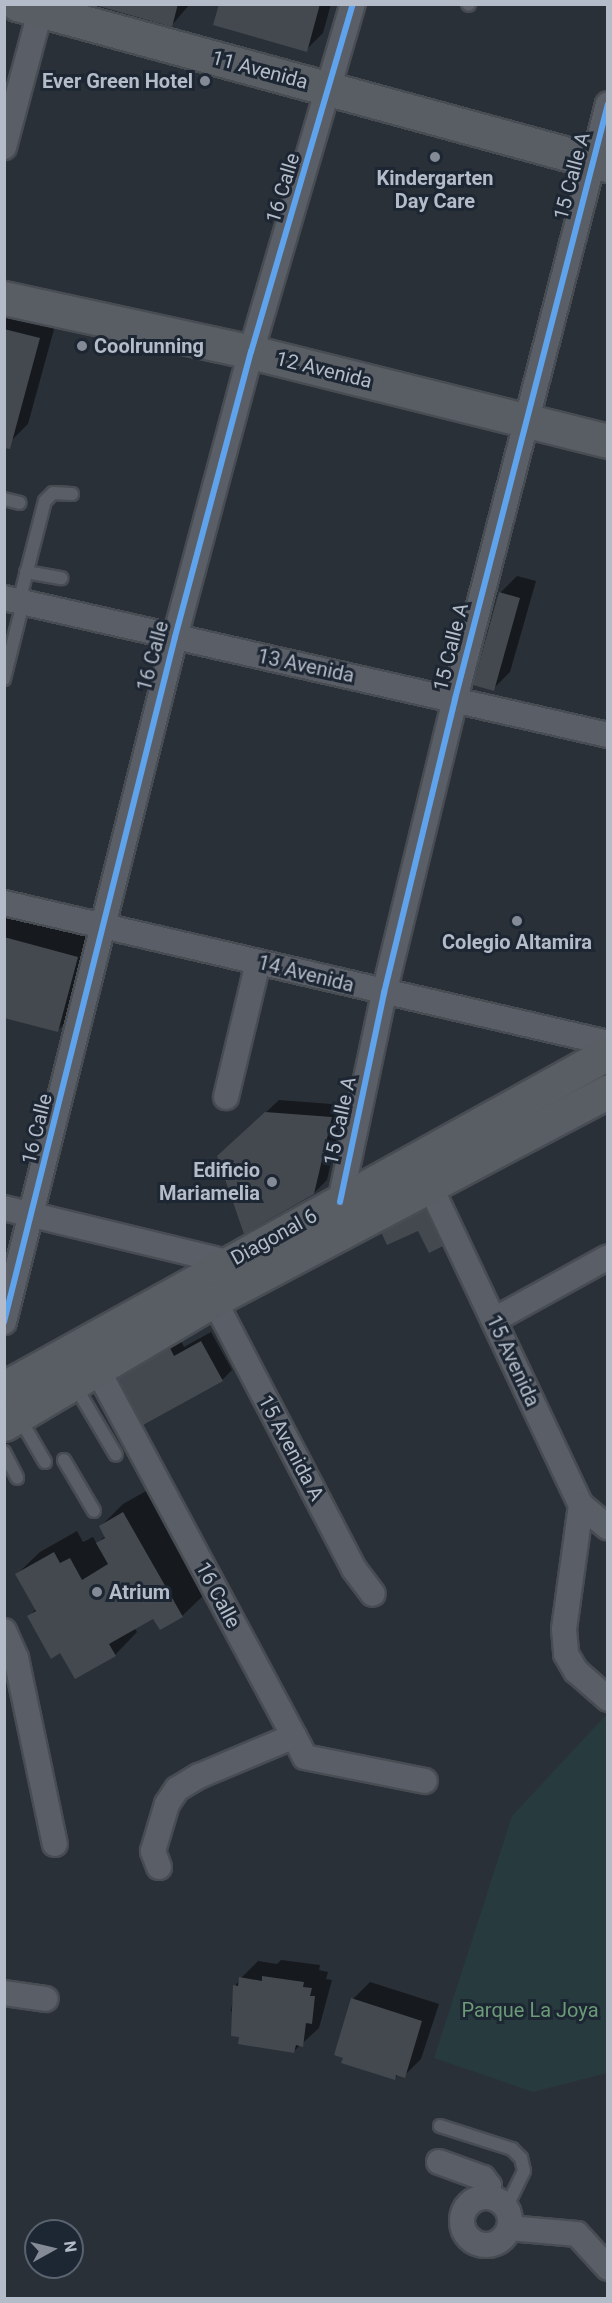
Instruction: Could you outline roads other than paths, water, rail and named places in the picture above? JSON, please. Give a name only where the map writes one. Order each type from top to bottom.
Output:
[{"type":"main road","name":"11 Avenida","points":[[33,6],[600,163]]},
{"type":"main road","name":"12 Avenida","points":[[4,298],[251,352],[608,441]]},
{"type":"main road","name":"Diagonal 6","points":[[9,1409],[228,1263],[608,1053]]},
{"type":"main road","name":"Diagonal 6","points":[[9,1409],[85,1376],[214,1300],[608,1091]]},
{"type":"street","name":"16 Calle","points":[[4,1322],[33,1215],[175,637],[251,352],[330,90],[353,4]]},
{"type":"street","points":[[4,147],[33,6]]},
{"type":"street","name":"15 Calle A","points":[[340,1202],[384,993],[455,699],[525,421],[600,163],[608,104]]},
{"type":"street","name":"13 Avenida","points":[[15,601],[608,735]]},
{"type":"street","name":"14 Avenida","points":[[4,903],[384,993],[608,1043]]},
{"type":"street","points":[[226,1097],[258,963]]},
{"type":"street","name":"15 Avenida","points":[[430,1186],[581,1505],[608,1528]]},
{"type":"street","points":[[4,1208],[228,1263]]},
{"type":"street","points":[[494,1320],[608,1257]]},
{"type":"street","name":"15 Avenida A","points":[[214,1300],[354,1569],[373,1593]]},
{"type":"street","name":"16 Calle","points":[[85,1376],[300,1747]]},
{"type":"street","points":[[581,1505],[564,1629],[566,1654],[576,1671],[608,1699]]},
{"type":"street","points":[[4,1631],[16,1658],[55,1844]]},
{"type":"street","points":[[159,1867],[153,1851],[167,1803],[177,1789],[199,1776],[300,1747],[425,1781]]},
{"type":"street","points":[[4,1993],[46,2000]]},
{"type":"street","points":[[439,2162],[483,2178],[501,2211],[577,2234],[608,2268]]},
{"type":"lane","points":[[4,680],[15,601],[26,572],[45,501],[53,493],[72,495]]},
{"type":"lane","points":[[4,499],[20,503]]},
{"type":"lane","points":[[26,572],[61,578]]},
{"type":"lane","points":[[85,1376],[116,1455]]},
{"type":"lane","points":[[9,1409],[45,1462]]},
{"type":"lane","points":[[4,1452],[17,1478]]},
{"type":"lane","points":[[64,1460],[94,1511]]},
{"type":"lane","points":[[440,2126],[512,2149],[521,2158],[524,2171],[501,2211]]},
{"type":"place","name":"Ever Green Hotel","points":[[205,81]]},
{"type":"place","name":"Kindergarten Day Care","points":[[435,157]]},
{"type":"place","name":"Coolrunning","points":[[82,346]]},
{"type":"place","name":"Colegio Altamira","points":[[517,921]]},
{"type":"place","name":"Edificio Mariamelia","points":[[272,1182]]},
{"type":"place","name":"Atrium","points":[[97,1592]]},
{"type":"park label","name":"Parque La Joya","points":[[530,2010]]}]
